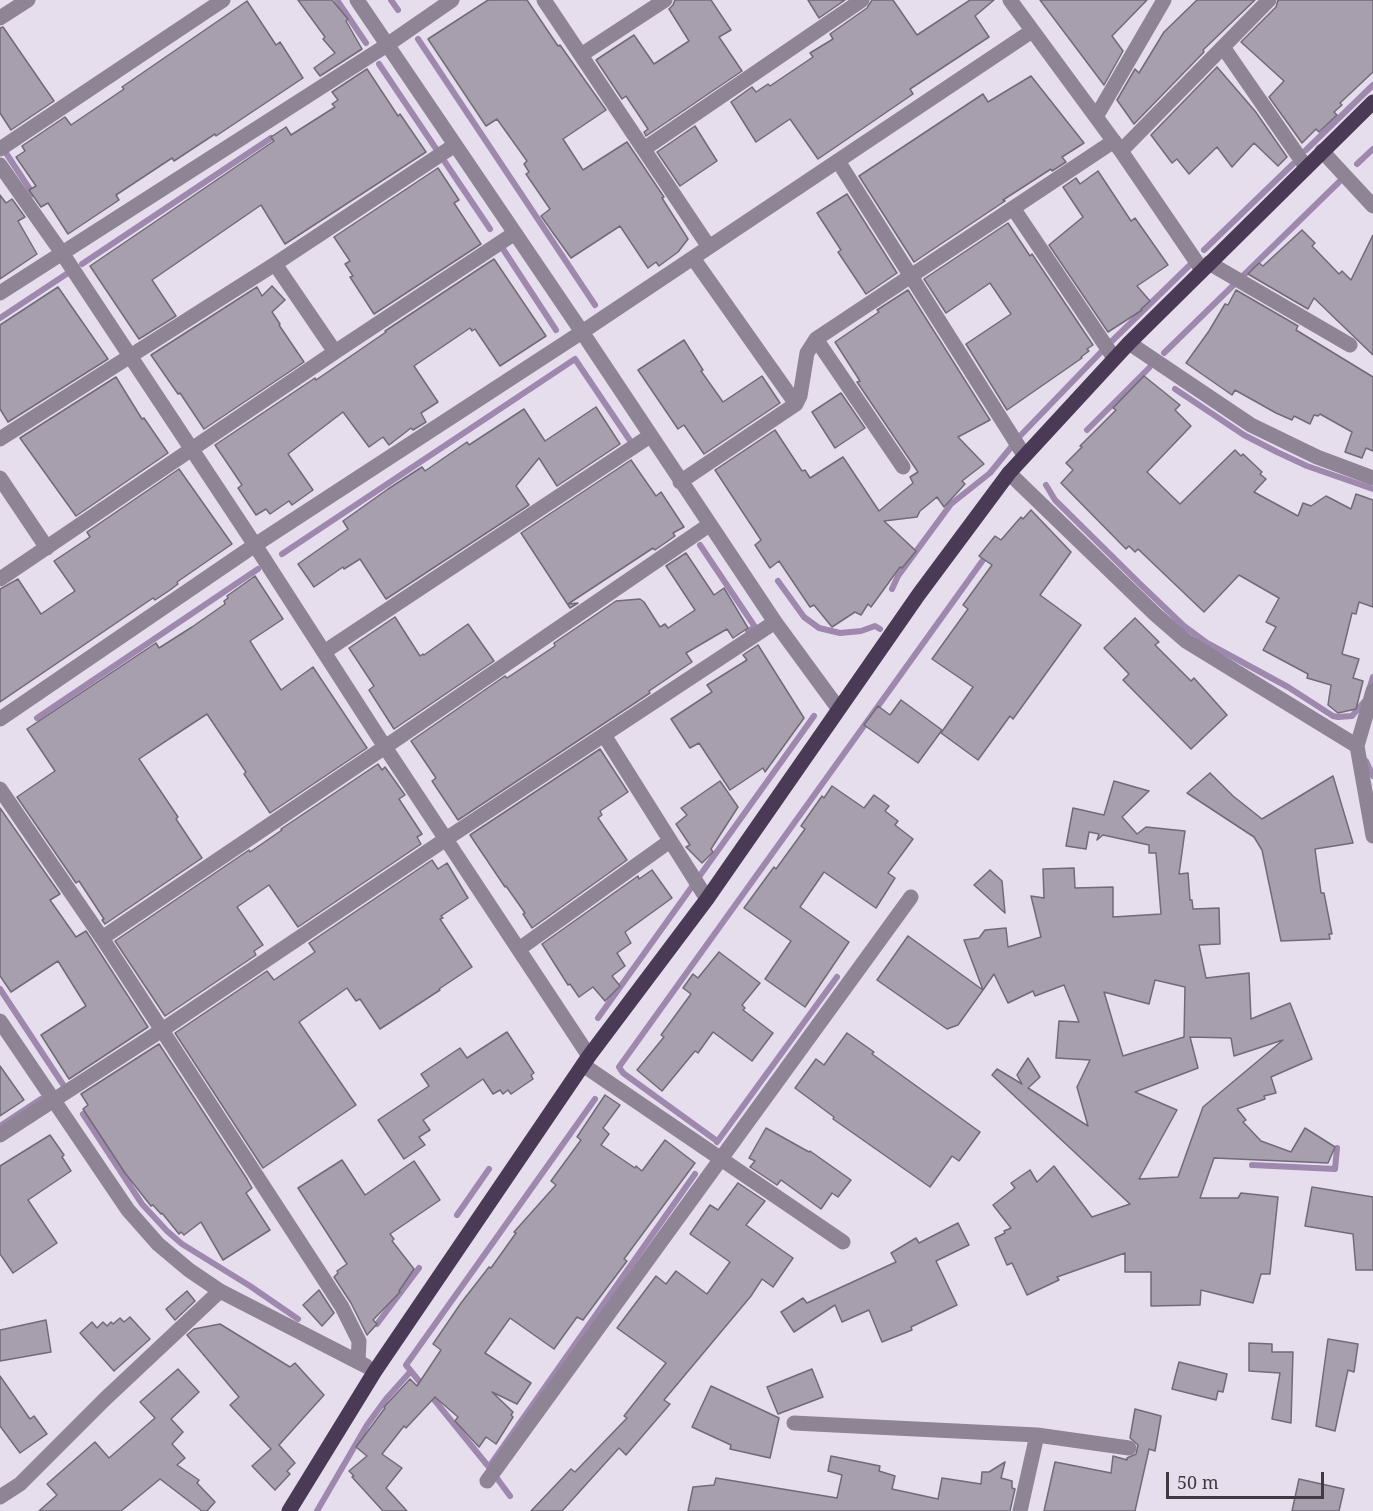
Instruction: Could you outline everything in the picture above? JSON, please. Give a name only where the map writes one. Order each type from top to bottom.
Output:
[{"type":"main road","points":[[289,1511],[375,1371],[586,1060],[707,899],[838,708],[1009,473],[1114,358],[1373,102]]},
{"type":"street","points":[[0,18],[28,0]]},
{"type":"street","points":[[0,149],[223,0]]},
{"type":"street","points":[[357,0],[582,332],[709,525],[775,622],[838,708]]},
{"type":"street","points":[[0,293],[387,45],[452,0]]},
{"type":"street","points":[[544,0],[709,247]]},
{"type":"street","points":[[581,55],[665,0]]},
{"type":"street","points":[[644,149],[862,0]]},
{"type":"street","points":[[1010,0],[1205,266],[1350,345]]},
{"type":"street","points":[[1096,117],[1164,0]]},
{"type":"street","points":[[680,482],[796,404],[800,396],[807,353],[816,339],[1013,208],[1118,146],[1223,47],[1269,0]]},
{"type":"street","points":[[0,719],[255,545],[582,332],[1032,31]]},
{"type":"street","points":[[1223,47],[1306,167]]},
{"type":"street","points":[[0,439],[276,264],[455,145]]},
{"type":"street","points":[[1322,151],[1373,206]]},
{"type":"street","points":[[838,160],[1024,455]]},
{"type":"street","points":[[2,171],[62,253],[255,545],[519,949],[586,1060],[721,1159],[843,1242]]},
{"type":"street","points":[[1013,208],[1114,358]]},
{"type":"street","points":[[0,579],[515,233]]},
{"type":"street","points":[[693,258],[796,404]]},
{"type":"street","points":[[276,264],[335,352]]},
{"type":"street","points":[[816,339],[903,467]]},
{"type":"street","points":[[1129,343],[1251,425],[1317,457],[1373,478]]},
{"type":"street","points":[[324,652],[650,436]]},
{"type":"street","points":[[1009,473],[1186,641],[1357,746]]},
{"type":"street","points":[[0,477],[46,548]]},
{"type":"street","points":[[102,938],[709,525]]},
{"type":"street","points":[[0,1135],[162,1030],[775,622]]},
{"type":"street","points":[[1373,691],[1357,746],[1373,836]]},
{"type":"street","points":[[604,735],[707,899]]},
{"type":"street","points":[[0,789],[102,938],[342,1307],[359,1341],[358,1362]]},
{"type":"street","points":[[519,949],[670,841]]},
{"type":"street","points":[[488,1481],[911,897]]},
{"type":"street","points":[[0,1021],[128,1210],[158,1244],[189,1270],[220,1291],[375,1371]]},
{"type":"street","points":[[0,1497],[20,1484],[105,1399],[220,1291]]},
{"type":"street","points":[[794,1423],[1037,1435],[1129,1448]]},
{"type":"street","points":[[1020,1511],[1037,1435]]},
{"type":"building","points":[[298,0],[332,0],[348,19],[346,21],[362,49],[320,76],[314,68],[335,53],[323,39],[325,37]]},
{"type":"building","points":[[488,0],[527,0],[606,110],[563,139],[583,170],[627,142],[664,197],[662,198],[688,239],[678,252],[659,266],[656,262],[648,268],[620,226],[571,258],[541,216],[550,209],[526,174],[529,172],[524,164],[527,161],[497,119],[486,126],[428,39]]},
{"type":"building","points":[[675,0],[711,0],[731,30],[719,37],[742,71],[646,136],[644,132],[648,129],[626,96],[622,99],[596,60],[634,35],[654,64],[689,41],[669,9]]},
{"type":"building","points":[[808,0],[845,0],[819,18]]},
{"type":"building","points":[[872,0],[893,0],[917,35],[970,0],[994,0],[975,16],[989,37],[910,89],[913,94],[818,159],[790,119],[756,142],[731,102],[752,87],[756,92],[768,84],[770,86],[813,57],[810,53],[833,39],[830,34],[867,8]]},
{"type":"building","points":[[1040,0],[1147,0],[1112,36],[1123,51],[1104,85]]},
{"type":"building","points":[[1197,0],[1255,0],[1203,50],[1204,52],[1134,124],[1117,100],[1135,69],[1139,73],[1164,32]]},
{"type":"building","points":[[1278,0],[1373,0],[1373,72],[1340,103],[1342,105],[1334,112],[1337,115],[1319,132],[1316,129],[1302,143],[1269,97],[1284,81],[1241,42],[1276,7]]},
{"type":"building","points":[[247,1],[276,45],[280,42],[303,78],[216,136],[215,134],[174,161],[172,158],[116,195],[119,200],[68,234],[48,203],[41,207],[29,190],[36,186],[16,157],[25,151],[22,146],[65,117],[71,125]]},
{"type":"building","points":[[3,27],[54,101],[11,130],[0,113],[0,28]]},
{"type":"building","points":[[1217,67],[1255,111],[1287,157],[1278,166],[1254,143],[1232,167],[1217,147],[1189,174],[1177,159],[1172,163],[1151,135]]},
{"type":"building","points":[[367,69],[398,116],[400,114],[426,152],[285,244],[261,205],[152,280],[176,316],[139,339],[90,266],[274,141],[271,137],[286,127],[291,135],[335,107],[332,104],[338,100],[332,92]]},
{"type":"building","points":[[1031,76],[1084,143],[1062,157],[1066,162],[1003,200],[1005,201],[914,262],[859,176],[983,94],[988,102]]},
{"type":"building","points":[[695,126],[717,161],[680,186],[657,152]]},
{"type":"building","points":[[438,168],[459,200],[454,203],[481,244],[374,314],[350,277],[353,276],[345,264],[350,261],[334,237]]},
{"type":"building","points":[[1098,171],[1131,221],[1135,218],[1168,265],[1137,286],[1150,301],[1142,310],[1108,332],[1049,245],[1083,217],[1063,187],[1076,178],[1080,184]]},
{"type":"building","points":[[847,194],[897,273],[866,294],[838,252],[841,250],[817,213]]},
{"type":"building","points":[[0,195],[6,203],[12,199],[25,217],[18,221],[37,254],[0,279]]},
{"type":"building","points":[[1008,223],[1030,256],[1032,254],[1093,345],[1087,349],[1089,351],[1082,358],[1007,410],[966,344],[1011,314],[990,283],[946,313],[924,279]]},
{"type":"building","points":[[1302,230],[1315,243],[1312,246],[1339,274],[1342,271],[1351,280],[1373,235],[1373,355],[1314,298],[1308,309],[1248,274],[1259,263],[1263,266]]},
{"type":"building","points":[[494,259],[546,336],[500,366],[475,329],[472,331],[470,328],[414,366],[438,402],[421,413],[426,422],[413,430],[411,428],[389,445],[383,437],[369,447],[343,412],[288,454],[313,490],[292,505],[289,501],[270,514],[266,509],[256,515],[238,488],[242,485],[215,445],[315,378],[316,380]]},
{"type":"building","points":[[272,286],[285,300],[272,312],[304,362],[204,429],[151,355],[257,287],[262,296]]},
{"type":"building","points":[[58,287],[108,359],[8,422],[0,409],[0,325]]},
{"type":"building","points":[[908,290],[990,420],[958,437],[984,464],[962,481],[965,484],[944,507],[937,497],[920,511],[917,517],[884,521],[916,551],[902,568],[900,567],[871,607],[868,604],[861,615],[855,612],[832,627],[814,605],[810,607],[779,561],[770,568],[755,545],[761,540],[715,470],[775,430],[802,471],[805,470],[810,478],[843,457],[879,511],[913,483],[910,477],[918,472],[857,382],[860,381],[835,342]]},
{"type":"building","points":[[1236,290],[1298,326],[1296,330],[1373,377],[1373,451],[1366,448],[1362,458],[1345,452],[1352,432],[1320,414],[1314,415],[1310,424],[1294,416],[1292,420],[1235,390],[1232,395],[1186,363],[1225,304],[1228,305]]},
{"type":"building","points":[[684,340],[703,370],[701,371],[723,402],[762,376],[780,403],[704,454],[684,425],[678,429],[638,370]]},
{"type":"building","points":[[1144,376],[1180,405],[1175,410],[1191,426],[1147,472],[1180,504],[1235,450],[1241,456],[1243,454],[1266,479],[1254,492],[1298,516],[1303,503],[1311,506],[1326,496],[1351,509],[1356,494],[1373,500],[1373,607],[1359,602],[1356,614],[1352,613],[1342,654],[1359,659],[1353,678],[1363,681],[1356,709],[1338,713],[1328,705],[1331,685],[1307,678],[1308,674],[1263,650],[1276,627],[1266,622],[1279,598],[1239,575],[1204,612],[1138,549],[1135,552],[1129,546],[1126,549],[1061,483],[1073,470],[1066,463],[1116,410],[1113,408]]},
{"type":"building","points":[[116,377],[142,419],[144,418],[168,453],[76,516],[20,438]]},
{"type":"building","points":[[841,393],[865,428],[835,448],[812,412]]},
{"type":"building","points":[[596,407],[620,444],[557,486],[539,458],[516,486],[529,505],[386,599],[360,559],[344,569],[343,567],[314,587],[298,564],[348,529],[343,521],[388,489],[422,467],[425,471],[467,442],[469,445],[524,409],[545,441]]},
{"type":"building","points":[[631,460],[656,496],[661,492],[684,527],[673,533],[675,536],[655,550],[653,548],[568,604],[578,603],[570,608],[521,533]]},
{"type":"building","points":[[179,469],[232,544],[177,582],[178,584],[170,590],[155,600],[153,598],[0,702],[0,589],[18,579],[41,614],[75,591],[54,561],[90,537],[87,532]]},
{"type":"building","points":[[1031,510],[1071,552],[1040,595],[1081,625],[1013,719],[1010,716],[978,760],[941,733],[973,687],[932,659],[968,609],[963,605],[992,565],[979,556],[995,536],[1001,540],[1021,517],[1023,519]]},
{"type":"building","points":[[686,553],[714,595],[724,588],[748,628],[733,638],[727,629],[686,653],[692,662],[649,691],[650,693],[458,820],[432,781],[436,778],[411,741],[505,676],[507,678],[555,646],[554,643],[616,601],[640,599],[660,627],[665,624],[668,628],[695,610],[666,566]]},
{"type":"building","points":[[255,576],[283,619],[250,641],[281,690],[313,667],[367,748],[270,813],[207,714],[139,759],[202,858],[105,924],[79,881],[76,883],[17,797],[55,771],[27,729],[156,643],[159,648],[192,627],[225,604],[227,596]]},
{"type":"building","points":[[395,617],[420,656],[468,624],[494,661],[394,729],[369,690],[374,686],[349,648]]},
{"type":"building","points":[[1135,618],[1159,642],[1155,645],[1191,681],[1194,678],[1227,715],[1191,749],[1123,680],[1129,674],[1104,648]]},
{"type":"building","points":[[758,645],[804,718],[765,772],[763,768],[730,790],[699,743],[690,748],[671,719],[712,692],[707,685],[747,660],[743,655]]},
{"type":"building","points":[[901,700],[942,730],[918,763],[864,725],[878,706],[890,715]]},
{"type":"building","points":[[600,749],[628,792],[600,811],[602,815],[598,818],[627,860],[532,928],[523,914],[525,913],[470,835]]},
{"type":"building","points":[[378,764],[382,770],[385,767],[405,795],[399,799],[422,834],[417,837],[421,844],[298,927],[269,885],[237,907],[263,945],[254,951],[256,955],[165,1016],[115,941]]},
{"type":"building","points":[[1210,773],[1233,796],[1262,819],[1333,776],[1353,843],[1315,849],[1321,893],[1324,893],[1332,934],[1329,934],[1330,939],[1281,941],[1262,850],[1254,837],[1187,793]]},
{"type":"building","points":[[720,781],[738,807],[711,849],[713,852],[702,863],[686,847],[690,845],[676,824],[687,815],[681,808]]},
{"type":"building","points":[[1114,781],[1149,791],[1122,817],[1137,834],[1146,827],[1185,831],[1179,874],[1188,873],[1193,909],[1219,908],[1220,944],[1199,945],[1206,978],[1249,973],[1251,1019],[1290,1003],[1312,1059],[1271,1077],[1276,1093],[1237,1109],[1246,1120],[1243,1122],[1261,1141],[1291,1152],[1305,1128],[1335,1147],[1328,1163],[1214,1158],[1200,1198],[1238,1198],[1241,1193],[1278,1197],[1270,1274],[1261,1274],[1253,1303],[1201,1290],[1200,1305],[1151,1306],[1151,1272],[1125,1272],[1125,1253],[1057,1277],[1059,1280],[1027,1295],[1012,1263],[1007,1265],[995,1238],[1011,1228],[993,1205],[1015,1188],[1011,1183],[1030,1170],[1037,1182],[1054,1166],[1092,1217],[1130,1204],[992,1075],[997,1069],[1022,1084],[1017,1075],[1028,1058],[1040,1077],[1028,1088],[1088,1126],[1077,1087],[1090,1060],[1056,1058],[1059,1021],[1079,1022],[1064,985],[1035,996],[1033,991],[1008,1003],[994,974],[983,990],[964,940],[979,938],[985,930],[1006,928],[1008,947],[1041,937],[1031,896],[1044,898],[1043,869],[1074,868],[1075,888],[1113,887],[1113,917],[1161,914],[1156,853],[1149,853],[1149,845],[1103,835],[1097,840],[1099,834],[1089,832],[1086,849],[1066,846],[1073,808],[1104,815]],"holes":[[[1155,980],[1185,987],[1184,1037],[1123,1056],[1104,992],[1149,1004]],[[1190,1037],[1231,1038],[1234,1056],[1283,1040],[1203,1107],[1178,1177],[1139,1179],[1177,1110],[1135,1092],[1198,1068]]]},
{"type":"building","points":[[832,786],[864,808],[874,795],[889,806],[885,811],[898,821],[895,825],[913,839],[888,873],[895,878],[876,908],[824,872],[800,907],[849,942],[805,1007],[765,979],[791,941],[744,908],[805,829],[801,826]]},
{"type":"building","points":[[0,808],[60,894],[50,900],[76,937],[86,931],[148,1027],[69,1079],[41,1035],[86,1006],[58,961],[11,992],[0,976]]},
{"type":"building","points":[[432,860],[438,869],[447,863],[468,898],[441,916],[443,918],[440,919],[472,967],[380,1029],[360,999],[356,1001],[347,988],[299,1022],[356,1105],[263,1168],[175,1033],[267,971],[274,980],[315,952],[309,943]]},
{"type":"building","points":[[652,870],[672,898],[625,932],[631,943],[617,953],[625,966],[612,976],[620,986],[605,1001],[593,987],[579,997],[570,984],[568,985],[542,944],[638,876],[639,879]]},
{"type":"building","points":[[990,870],[1002,881],[1005,913],[974,885]]},
{"type":"building","points":[[908,936],[983,990],[958,1025],[947,1029],[877,980]]},
{"type":"building","points":[[719,952],[760,983],[742,1005],[745,1008],[743,1010],[773,1033],[752,1061],[713,1032],[698,1053],[695,1051],[662,1091],[637,1070],[664,1037],[661,1035],[691,994],[683,988],[693,974],[698,978]]},
{"type":"building","points":[[507,1032],[534,1073],[531,1075],[533,1079],[511,1094],[508,1090],[503,1094],[500,1090],[493,1094],[483,1079],[423,1120],[430,1130],[419,1137],[425,1145],[404,1159],[378,1120],[429,1086],[421,1074],[460,1048],[467,1058]]},
{"type":"building","points":[[847,1033],[874,1052],[872,1054],[980,1132],[959,1161],[952,1156],[930,1187],[833,1119],[834,1117],[795,1088],[816,1059],[824,1065]]},
{"type":"building","points":[[159,1044],[247,1179],[252,1188],[246,1193],[270,1230],[223,1260],[201,1222],[184,1235],[181,1232],[179,1234],[162,1213],[153,1205],[151,1206],[125,1173],[83,1109],[88,1105],[81,1094]]},
{"type":"building","points":[[0,1066],[24,1100],[0,1116]]},
{"type":"building","points":[[605,1095],[620,1105],[603,1128],[609,1134],[601,1145],[642,1171],[665,1140],[695,1163],[624,1259],[627,1261],[583,1320],[577,1317],[554,1349],[510,1318],[485,1353],[531,1383],[517,1404],[492,1392],[513,1412],[511,1415],[513,1417],[496,1444],[486,1437],[479,1447],[455,1421],[458,1417],[435,1397],[406,1428],[404,1426],[382,1454],[402,1468],[386,1488],[407,1511],[383,1511],[349,1471],[367,1456],[356,1447],[384,1407],[410,1379],[417,1386],[441,1350],[433,1344],[461,1303],[489,1267],[491,1268],[516,1233],[514,1232],[556,1185],[551,1181],[581,1140],[577,1137]]},
{"type":"building","points":[[766,1128],[810,1151],[851,1180],[838,1197],[832,1193],[821,1209],[781,1180],[777,1185],[750,1167],[755,1161],[749,1158]]},
{"type":"building","points":[[50,1135],[64,1155],[62,1157],[71,1171],[28,1200],[57,1243],[13,1273],[0,1254],[0,1166]]},
{"type":"building","points":[[342,1160],[365,1195],[414,1161],[440,1200],[390,1234],[394,1239],[392,1241],[414,1269],[400,1292],[373,1320],[377,1324],[367,1335],[351,1303],[334,1277],[337,1271],[347,1264],[298,1188]]},
{"type":"building","points":[[738,1183],[765,1201],[746,1225],[793,1258],[773,1287],[762,1279],[751,1296],[664,1400],[670,1404],[626,1455],[619,1448],[562,1511],[531,1511],[571,1469],[575,1472],[627,1418],[624,1416],[666,1363],[617,1328],[656,1276],[666,1284],[676,1271],[707,1294],[730,1262],[690,1234],[710,1205],[718,1210]]},
{"type":"building","points":[[1312,1187],[1373,1197],[1373,1270],[1356,1270],[1353,1234],[1305,1226]]},
{"type":"building","points":[[958,1223],[969,1245],[936,1261],[957,1305],[911,1327],[912,1330],[882,1342],[869,1310],[842,1322],[835,1305],[794,1332],[781,1312],[803,1298],[807,1303],[896,1262],[891,1253],[916,1238],[919,1243]]},
{"type":"building","points":[[319,1290],[334,1313],[322,1326],[303,1305]]},
{"type":"building","points":[[187,1291],[195,1301],[175,1320],[166,1309]]},
{"type":"building","points":[[130,1317],[150,1339],[114,1371],[80,1333],[92,1322],[97,1328],[103,1322],[107,1326],[120,1318],[124,1322]]},
{"type":"building","points":[[46,1320],[51,1352],[0,1361],[0,1330]]},
{"type":"building","points":[[220,1324],[290,1367],[295,1363],[324,1395],[279,1445],[295,1463],[287,1471],[290,1474],[275,1490],[252,1466],[271,1449],[230,1405],[239,1397],[187,1335],[194,1329]]},
{"type":"building","points":[[1328,1339],[1358,1344],[1354,1372],[1348,1370],[1335,1431],[1316,1426]]},
{"type":"building","points":[[1249,1343],[1272,1344],[1272,1352],[1293,1352],[1291,1423],[1272,1419],[1280,1373],[1249,1371]]},
{"type":"building","points":[[1179,1362],[1227,1374],[1223,1392],[1218,1391],[1216,1400],[1172,1389]]},
{"type":"building","points":[[178,1369],[199,1392],[171,1419],[183,1432],[172,1444],[185,1458],[177,1465],[199,1480],[197,1483],[215,1502],[207,1511],[202,1511],[160,1479],[121,1511],[39,1511],[57,1495],[47,1484],[95,1442],[109,1458],[155,1418],[140,1402]]},
{"type":"building","points":[[812,1369],[823,1397],[778,1414],[767,1387]]},
{"type":"building","points":[[0,1376],[30,1419],[34,1416],[47,1434],[20,1453],[0,1426]]},
{"type":"building","points":[[711,1386],[779,1418],[770,1458],[730,1449],[731,1445],[692,1427]]},
{"type":"building","points":[[1135,1409],[1161,1416],[1155,1451],[1149,1449],[1135,1511],[1044,1511],[1055,1462],[1111,1473],[1113,1456],[1127,1460],[1136,1454],[1138,1445],[1130,1438]]},
{"type":"building","points":[[831,1456],[880,1466],[879,1471],[895,1476],[892,1489],[938,1499],[942,1478],[981,1484],[982,1472],[989,1472],[1005,1462],[1001,1478],[1012,1481],[1012,1488],[1015,1489],[1010,1511],[688,1511],[693,1487],[714,1485],[716,1478],[837,1498],[842,1475],[828,1471]]},
{"type":"building","points":[[1299,1479],[1344,1489],[1339,1511],[1292,1511]]},
{"type":"waterway","points":[[337,0],[366,43]]},
{"type":"waterway","points":[[391,0],[398,10]]},
{"type":"waterway","points":[[418,39],[595,305]]},
{"type":"waterway","points":[[379,64],[490,229]]},
{"type":"waterway","points":[[1306,150],[1373,85]]},
{"type":"waterway","points":[[82,264],[271,138]]},
{"type":"waterway","points":[[2,147],[33,194]]},
{"type":"waterway","points":[[1357,164],[1373,149]]},
{"type":"waterway","points":[[1204,250],[1293,164]]},
{"type":"waterway","points":[[1164,353],[1339,182]]},
{"type":"waterway","points":[[503,249],[556,330]]},
{"type":"waterway","points":[[1112,341],[1194,261]]},
{"type":"waterway","points":[[0,318],[71,271]]},
{"type":"waterway","points":[[1020,436],[1102,351]]},
{"type":"waterway","points":[[282,554],[575,359],[631,442]]},
{"type":"waterway","points":[[1087,430],[1149,368]]},
{"type":"waterway","points":[[1175,389],[1244,435],[1277,452],[1307,466],[1373,489]]},
{"type":"waterway","points":[[892,589],[898,576],[951,504],[990,473],[1012,446]]},
{"type":"waterway","points":[[1046,485],[1055,500],[1140,584],[1184,626],[1207,643],[1288,687],[1333,716],[1352,716],[1364,702]]},
{"type":"waterway","points":[[700,545],[755,627],[748,631]]},
{"type":"waterway","points":[[717,1141],[623,1073],[619,1067],[983,560]]},
{"type":"waterway","points":[[37,718],[258,569]]},
{"type":"waterway","points":[[778,581],[804,617],[819,628],[840,633],[861,631],[875,626],[880,629]]},
{"type":"waterway","points":[[1369,690],[1373,677]]},
{"type":"waterway","points":[[598,1018],[814,716]]},
{"type":"waterway","points":[[1366,761],[1373,776]]},
{"type":"waterway","points":[[717,1142],[837,977]]},
{"type":"waterway","points":[[0,989],[64,1086]]},
{"type":"waterway","points":[[0,1126],[41,1099]]},
{"type":"waterway","points":[[510,1496],[406,1365],[595,1099]]},
{"type":"waterway","points":[[83,1114],[142,1204],[167,1231],[182,1244],[298,1319]]},
{"type":"waterway","points":[[1252,1165],[1335,1169],[1337,1148]]},
{"type":"waterway","points":[[457,1215],[489,1169]]},
{"type":"waterway","points":[[491,1464],[695,1174]]},
{"type":"waterway","points":[[377,1324],[419,1268]]},
{"type":"waterway","points":[[317,1511],[367,1425],[411,1371]]}]
